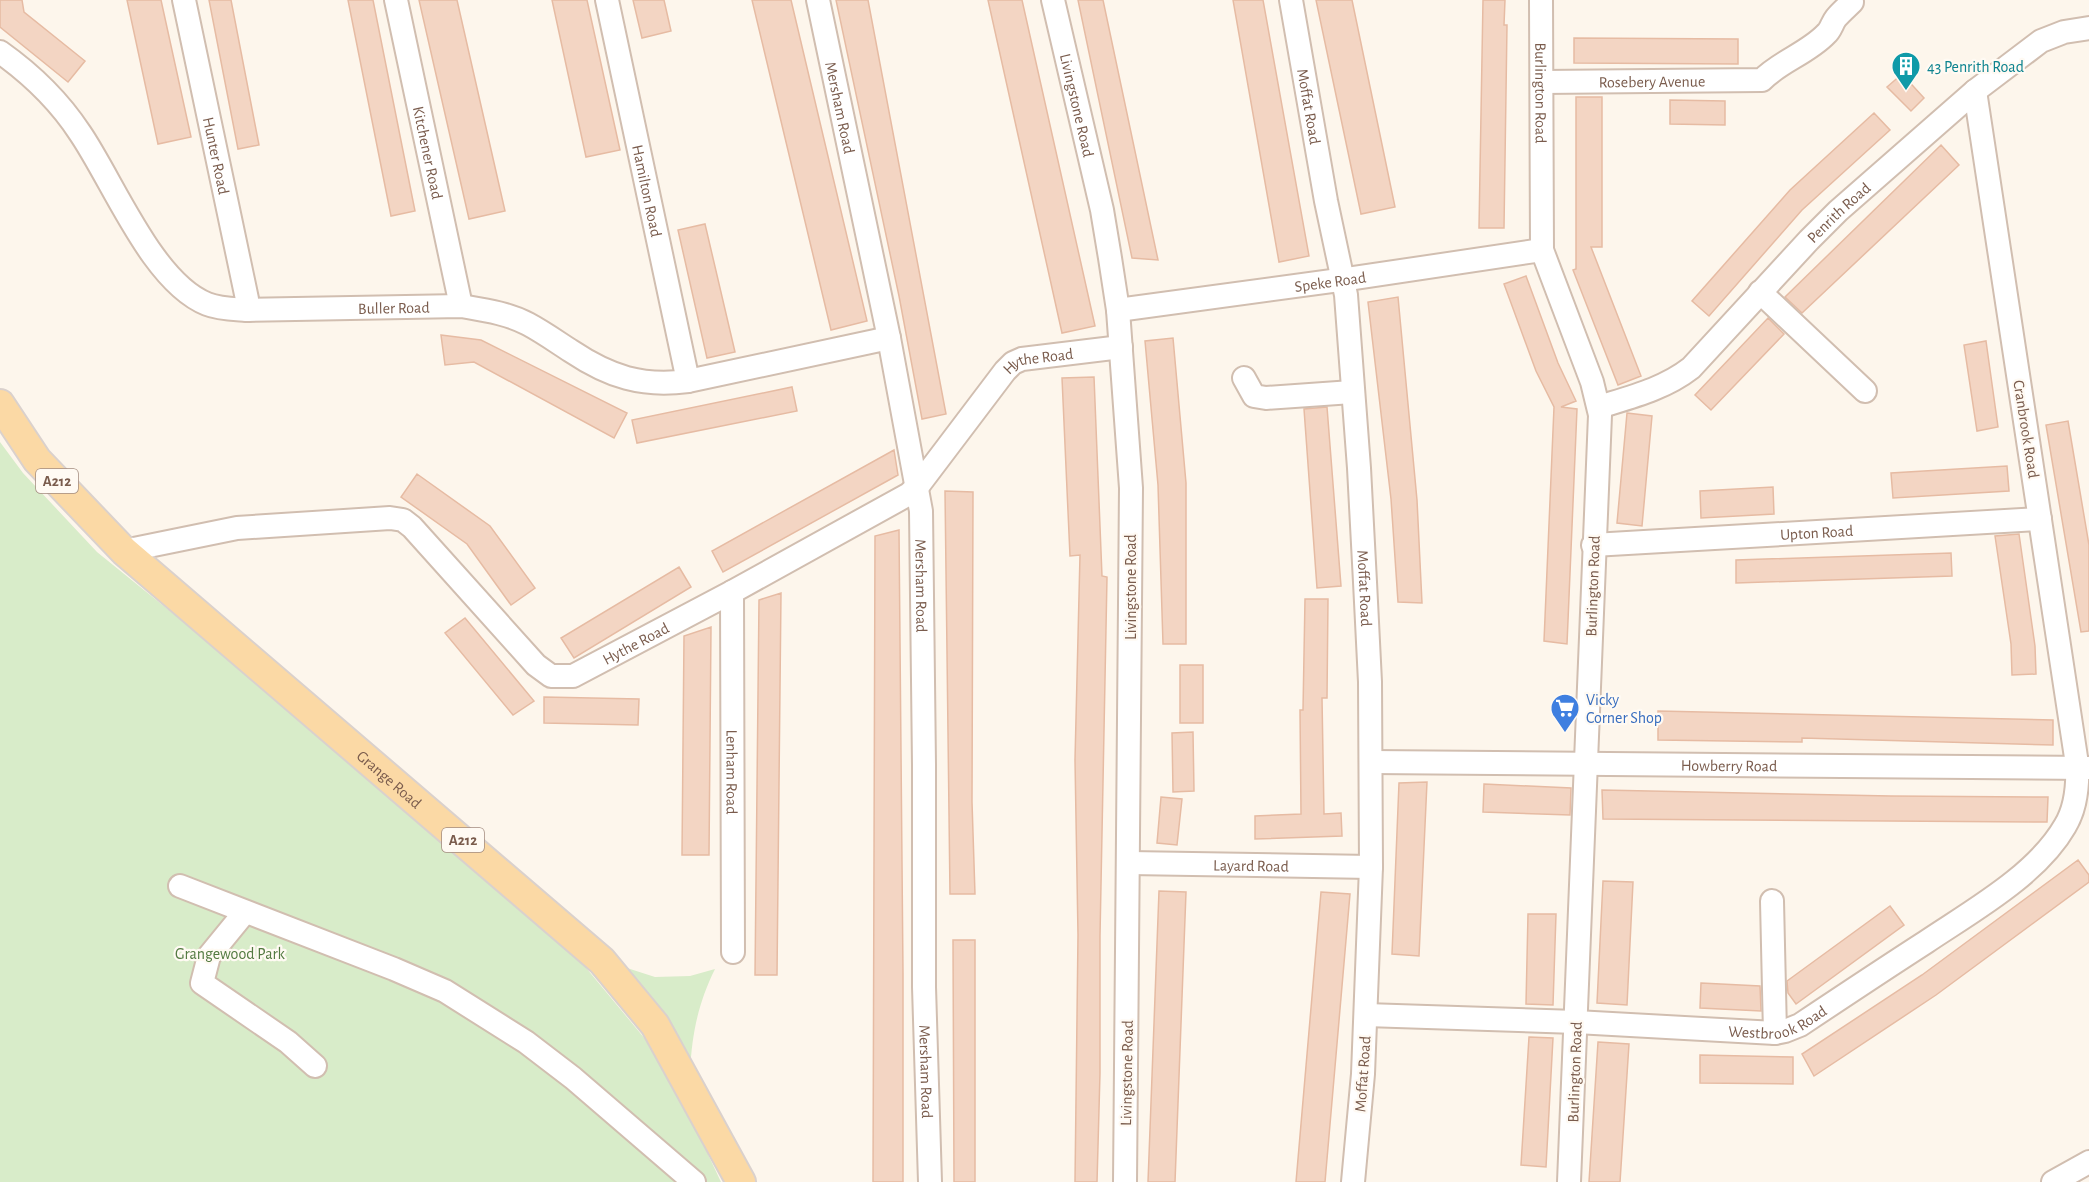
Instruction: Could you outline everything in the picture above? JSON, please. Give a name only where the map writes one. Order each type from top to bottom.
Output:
[{"type":"main road","name":"Grange Road","points":[[0,404],[37,460],[124,551],[602,961],[655,1025],[741,1182]]},
{"type":"street","name":"Hunter Road","points":[[184,0],[247,299],[247,310]]},
{"type":"street","name":"Kitchener Road","points":[[396,0],[461,306]]},
{"type":"street","name":"Hamilton Road","points":[[607,0],[688,381]]},
{"type":"street","name":"Mersham Road","points":[[818,0],[889,338],[921,511],[924,987],[930,1182]]},
{"type":"street","name":"Livingstone Road","points":[[1053,0],[1102,210],[1118,309],[1131,488],[1125,1182]]},
{"type":"street","name":"Moffat Road","points":[[1291,0],[1347,306],[1366,593],[1371,762],[1371,867],[1366,1015],[1353,1182]]},
{"type":"street","name":"Burlington Road","points":[[1541,0],[1542,250],[1592,382],[1599,407],[1600,422],[1593,545],[1587,763],[1569,1182]]},
{"type":"street","name":"Rosebery Avenue","points":[[1542,82],[1762,80],[1771,70],[1781,67],[1828,33],[1834,20],[1852,2]]},
{"type":"street","name":"Penrith Road","points":[[1599,407],[1663,386],[1681,376],[1838,211],[1975,91],[2041,41],[2064,32],[2089,28]]},
{"type":"street","name":"Buller Road","points":[[0,51],[34,79],[79,131],[140,235],[165,271],[189,295],[206,304],[227,309],[247,310],[461,306],[507,315],[527,323],[582,358],[620,377],[664,384],[688,381],[889,338]]},
{"type":"street","name":"Cranbrook Road","points":[[1975,91],[2040,519],[2083,768]]},
{"type":"street","name":"Speke Road","points":[[1118,309],[1542,250]]},
{"type":"street","points":[[1760,292],[1865,391]]},
{"type":"street","name":"Hythe Road","points":[[124,551],[237,528],[390,518],[403,520],[412,527],[536,665],[552,676],[573,676],[885,509],[918,486],[1013,363],[1022,359],[1121,347]]},
{"type":"street","points":[[1244,378],[1254,396],[1266,398],[1352,392]]},
{"type":"street","name":"Upton Road","points":[[1593,545],[2040,519]]},
{"type":"street","name":"Lenham Road","points":[[732,592],[733,952]]},
{"type":"street","name":"Howberry Road","points":[[1371,762],[2083,768]]},
{"type":"street","name":"Westbrook Road","points":[[1366,1015],[1576,1022],[1775,1033],[1785,1031],[1800,1025],[1945,930],[2030,867],[2055,840],[2066,824],[2083,768]]},
{"type":"street","name":"Layard Road","points":[[1129,863],[1371,867]]},
{"type":"street","points":[[180,886],[445,991],[526,1042],[573,1078],[694,1182]]},
{"type":"street","points":[[1772,901],[1775,1033]]},
{"type":"street","points":[[245,912],[209,956],[202,983],[288,1042],[315,1066]]},
{"type":"street","points":[[2053,1182],[2089,1161]]},
{"type":"green space","name":"Grangewood Park","points":[[0,442],[23,473],[97,552],[538,909],[569,942],[587,969],[665,1063],[721,1182],[0,1182]]},
{"type":"green space","points":[[627,968],[655,977],[690,976],[715,969],[704,994],[697,1019],[690,1072],[663,1018]]},
{"type":"building","points":[[0,0],[22,0],[24,12],[85,61],[68,82],[0,27]]},
{"type":"building","points":[[127,0],[161,0],[191,137],[158,144]]},
{"type":"building","points":[[209,0],[231,0],[259,145],[238,149]]},
{"type":"building","points":[[348,0],[373,0],[415,211],[391,216]]},
{"type":"building","points":[[419,0],[457,0],[505,211],[469,219]]},
{"type":"building","points":[[552,0],[587,0],[620,150],[586,157]]},
{"type":"building","points":[[633,0],[664,0],[671,31],[642,38]]},
{"type":"building","points":[[752,0],[791,0],[867,321],[831,330]]},
{"type":"building","points":[[836,0],[868,0],[946,414],[922,419],[899,296]]},
{"type":"building","points":[[988,0],[1022,0],[1095,326],[1062,333]]},
{"type":"building","points":[[1078,0],[1103,0],[1158,260],[1132,258]]},
{"type":"building","points":[[1233,0],[1263,0],[1309,256],[1279,262]]},
{"type":"building","points":[[1316,0],[1352,0],[1395,207],[1361,214]]},
{"type":"building","points":[[1483,0],[1505,0],[1504,25],[1507,25],[1504,228],[1479,228]]},
{"type":"building","points":[[1574,38],[1738,39],[1738,64],[1574,63]]},
{"type":"building","name":"43 Penrith Road","points":[[1902,74],[1924,98],[1911,111],[1887,87]]},
{"type":"building","points":[[1576,97],[1602,97],[1602,247],[1591,247],[1641,376],[1618,385],[1573,270],[1576,269]]},
{"type":"building","points":[[1670,100],[1725,101],[1725,125],[1670,124]]},
{"type":"building","points":[[1874,113],[1890,130],[1802,210],[1709,316],[1692,301],[1790,190]]},
{"type":"building","points":[[1941,145],[1959,165],[1802,313],[1785,297]]},
{"type":"building","points":[[705,224],[735,352],[707,358],[678,230]]},
{"type":"building","points":[[1526,276],[1558,363],[1576,401],[1561,407],[1577,409],[1567,644],[1544,641],[1554,407],[1536,371],[1504,284]]},
{"type":"building","points":[[1398,297],[1417,500],[1422,603],[1398,602],[1391,499],[1368,302]]},
{"type":"building","points":[[1768,318],[1784,334],[1711,410],[1695,395]]},
{"type":"building","points":[[441,335],[481,340],[627,413],[614,438],[474,362],[445,365]]},
{"type":"building","points":[[1173,338],[1186,483],[1186,644],[1163,644],[1158,485],[1145,341]]},
{"type":"building","points":[[1986,341],[1998,427],[1977,431],[1964,345]]},
{"type":"building","points":[[1094,377],[1102,576],[1107,577],[1100,936],[1100,1073],[1097,1182],[1075,1182],[1078,935],[1075,760],[1080,555],[1070,556],[1062,378]]},
{"type":"building","points":[[792,387],[797,411],[637,443],[632,420]]},
{"type":"building","points":[[1327,407],[1341,586],[1317,588],[1304,409]]},
{"type":"building","points":[[1627,413],[1652,416],[1642,526],[1617,523]]},
{"type":"building","points":[[2068,421],[2089,545],[2089,631],[2081,632],[2046,425]]},
{"type":"building","points":[[894,450],[898,475],[723,572],[712,551]]},
{"type":"building","points":[[2007,466],[2009,491],[1893,498],[1891,473]]},
{"type":"building","points":[[417,474],[490,526],[535,588],[511,605],[467,544],[401,497]]},
{"type":"building","points":[[1773,487],[1774,514],[1701,518],[1700,491]]},
{"type":"building","points":[[945,491],[973,492],[972,802],[975,894],[950,894]]},
{"type":"building","points":[[899,530],[903,1182],[873,1182],[875,536]]},
{"type":"building","points":[[2019,534],[2035,646],[2036,674],[2012,675],[2011,644],[1995,536]]},
{"type":"building","points":[[1951,553],[1952,576],[1736,583],[1736,560]]},
{"type":"building","points":[[679,567],[691,587],[574,658],[561,638]]},
{"type":"building","points":[[781,593],[777,975],[755,975],[759,600]]},
{"type":"building","points":[[1305,599],[1328,599],[1327,698],[1322,698],[1324,814],[1341,813],[1342,836],[1255,839],[1255,816],[1301,814],[1300,710],[1303,710]]},
{"type":"building","points":[[465,618],[534,701],[513,715],[445,633]]},
{"type":"building","points":[[711,627],[709,855],[682,855],[684,636]]},
{"type":"building","points":[[1180,665],[1203,665],[1203,723],[1180,723]]},
{"type":"building","points":[[544,697],[639,699],[638,725],[544,723]]},
{"type":"building","points":[[1658,711],[2053,720],[2053,745],[1802,738],[1802,742],[1658,740]]},
{"type":"building","points":[[1193,732],[1194,791],[1173,792],[1172,733]]},
{"type":"building","points":[[1427,782],[1419,956],[1392,954],[1399,783]]},
{"type":"building","points":[[1484,784],[1571,788],[1570,815],[1483,812]]},
{"type":"building","points":[[1602,790],[2048,797],[2047,822],[1603,819]]},
{"type":"building","points":[[1161,797],[1182,799],[1177,845],[1157,843]]},
{"type":"building","points":[[2078,860],[2089,875],[2089,882],[1936,995],[1814,1076],[1802,1054],[1922,975]]},
{"type":"building","points":[[1603,881],[1633,882],[1627,1005],[1597,1003]]},
{"type":"building","points":[[1159,891],[1186,892],[1175,1182],[1148,1182]]},
{"type":"building","points":[[1321,892],[1350,894],[1325,1182],[1296,1182]]},
{"type":"building","points":[[1890,906],[1904,925],[1796,1004],[1788,993],[1787,981]]},
{"type":"building","points":[[1528,914],[1556,914],[1553,1005],[1526,1004]]},
{"type":"building","points":[[953,940],[975,940],[975,1182],[954,1182]]},
{"type":"building","points":[[1701,983],[1760,986],[1761,1011],[1700,1008]]},
{"type":"building","points":[[1529,1037],[1553,1038],[1546,1167],[1521,1165]]},
{"type":"building","points":[[1598,1042],[1629,1044],[1620,1182],[1589,1182]]},
{"type":"building","points":[[1700,1055],[1793,1057],[1793,1084],[1700,1083]]},
{"type":"place","name":"43 Penrith Road","points":[[1906,92]]},
{"type":"place","name":"Vicky Corner Shop","points":[[1565,734]]}]
